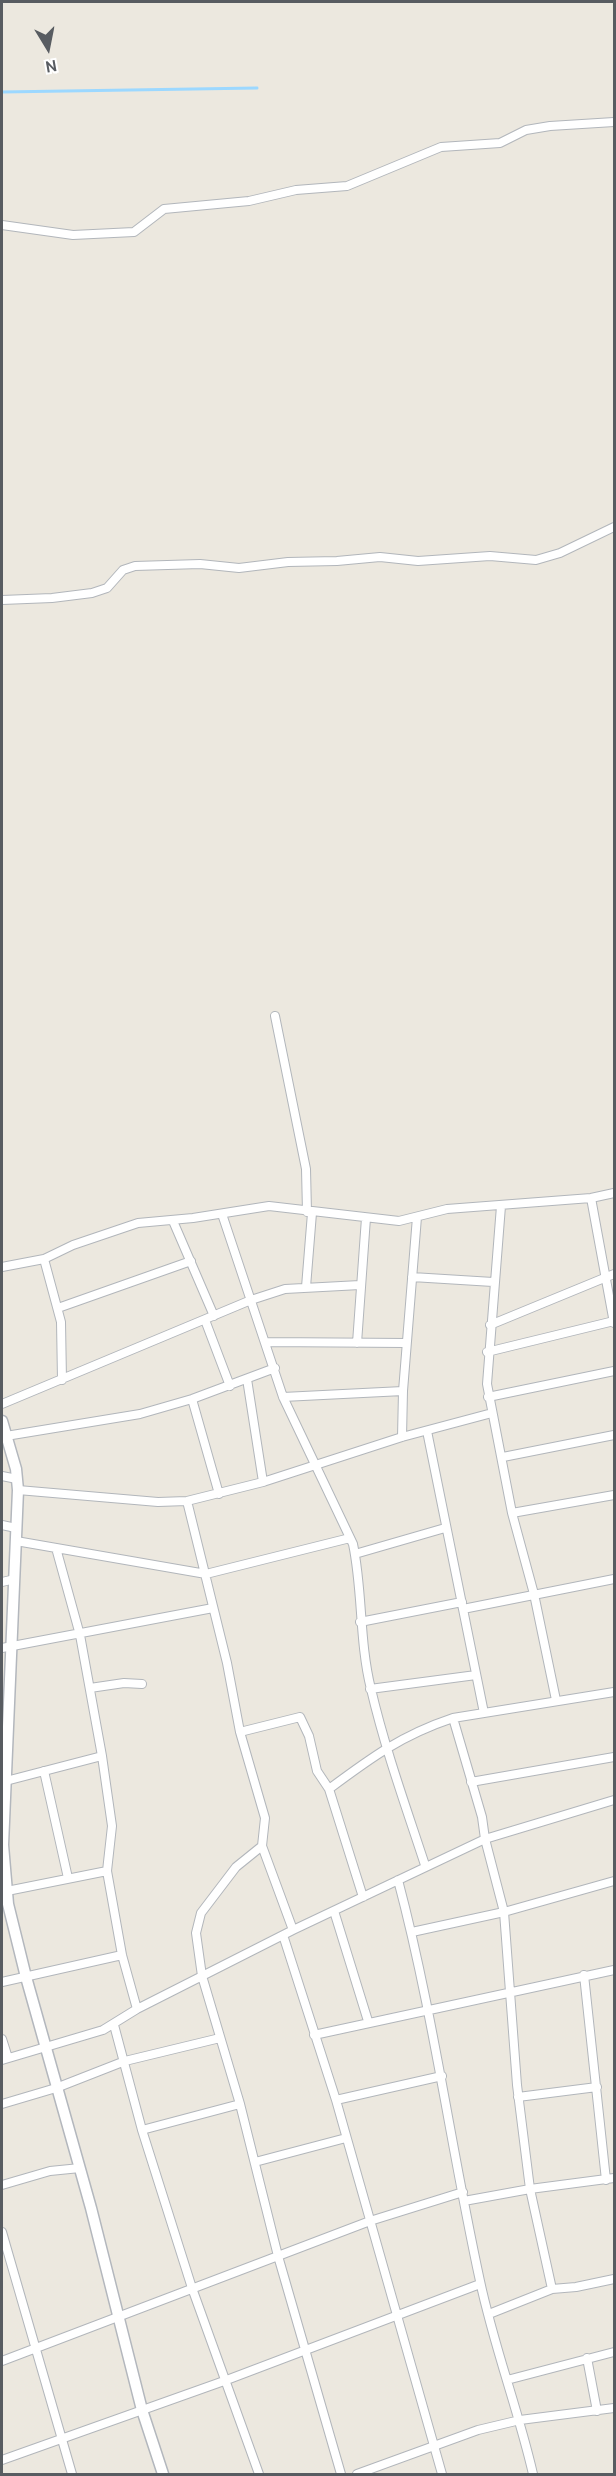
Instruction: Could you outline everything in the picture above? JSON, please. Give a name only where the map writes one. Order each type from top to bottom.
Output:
[{"type":"street","points":[[2,225],[73,235],[134,232],[164,208],[249,201],[296,190],[347,186],[441,147],[500,143],[526,130],[550,126],[615,122]]},
{"type":"street","points":[[2,600],[52,598],[92,593],[107,588],[128,567],[146,565],[200,564],[239,568],[288,562],[380,557],[418,561],[490,556],[536,560],[554,556],[615,527]]},
{"type":"street","points":[[275,1016],[306,1169],[310,1212],[306,1287]]},
{"type":"street","points":[[2,1267],[44,1259],[73,1245],[138,1223],[173,1221],[269,1206],[399,1221],[436,1210],[591,1198],[615,1193]]},
{"type":"street","points":[[487,1352],[614,1322],[610,1276],[591,1198]]},
{"type":"street","points":[[501,1206],[487,1352],[488,1397],[503,1457],[512,1514],[534,1594],[556,1700]]},
{"type":"street","points":[[222,1214],[284,1397],[355,1554],[360,1622],[370,1689],[425,1865]]},
{"type":"street","points":[[402,1437],[406,1343],[417,1216]]},
{"type":"street","points":[[357,1342],[366,1218]]},
{"type":"street","points":[[173,1221],[214,1316]]},
{"type":"street","points":[[44,1259],[58,1308],[62,1333],[62,1380]]},
{"type":"street","points":[[58,1308],[190,1261]]},
{"type":"street","points":[[490,1325],[610,1276]]},
{"type":"street","points":[[412,1278],[493,1282]]},
{"type":"street","points":[[2,1404],[250,1300],[285,1289],[360,1285]]},
{"type":"street","points":[[205,1320],[230,1386]]},
{"type":"street","points":[[265,1342],[406,1343]]},
{"type":"street","points":[[6,1436],[117,1419],[192,1399],[275,1368]]},
{"type":"street","points":[[488,1397],[615,1371]]},
{"type":"street","points":[[247,1379],[263,1482]]},
{"type":"street","points":[[284,1397],[403,1391]]},
{"type":"street","points":[[192,1399],[219,1494]]},
{"type":"street","points":[[2,1476],[18,1485],[158,1502],[187,1501],[263,1482],[402,1437],[492,1413]]},
{"type":"street","points":[[2,1421],[18,1485],[15,1579],[7,1647],[3,1782],[4,1892],[56,2088],[80,2168],[142,2410],[163,2475]]},
{"type":"street","points":[[427,1431],[484,1713]]},
{"type":"street","points":[[503,1457],[615,1436]]},
{"type":"street","points":[[512,1514],[615,1495]]},
{"type":"street","points":[[187,1501],[227,1663],[240,1732],[265,1818],[262,1846],[293,1930]]},
{"type":"street","points":[[2,1525],[16,1528]]},
{"type":"street","points":[[355,1554],[445,1528]]},
{"type":"street","points":[[16,1541],[206,1574],[350,1539]]},
{"type":"street","points":[[56,1548],[80,1635],[102,1756],[112,1826],[107,1871],[122,1955],[137,2009]]},
{"type":"street","points":[[2,1582],[15,1579]]},
{"type":"street","points":[[360,1622],[615,1579]]},
{"type":"street","points":[[7,1647],[213,1608]]},
{"type":"street","points":[[370,1689],[476,1675]]},
{"type":"street","points":[[90,1688],[124,1683],[142,1684]]},
{"type":"street","points":[[329,1789],[387,1746],[453,1718],[615,1692]]},
{"type":"street","points":[[240,1732],[300,1718],[309,1736],[317,1772],[329,1789],[363,1897]]},
{"type":"street","points":[[453,1718],[482,1817],[485,1839],[504,1912],[518,2097],[530,2189],[552,2289]]},
{"type":"street","points":[[3,1782],[102,1756]]},
{"type":"street","points":[[471,1782],[615,1757]]},
{"type":"street","points":[[44,1771],[68,1878]]},
{"type":"street","points":[[2,2039],[5,2059],[114,2025],[137,2009],[425,1865],[485,1839],[615,1800]]},
{"type":"street","points":[[262,1846],[236,1867],[201,1913],[196,1933],[202,1976],[240,2104],[278,2256],[341,2475]]},
{"type":"street","points":[[4,1892],[107,1871]]},
{"type":"street","points":[[398,1880],[412,1932],[442,2076],[480,2284],[520,2420],[533,2475]]},
{"type":"street","points":[[412,1932],[504,1912],[615,1881]]},
{"type":"street","points":[[334,1911],[368,2021]]},
{"type":"street","points":[[283,1935],[336,2100],[442,2475]]},
{"type":"street","points":[[2,1982],[122,1955]]},
{"type":"street","points":[[314,2035],[426,2008],[615,1970]]},
{"type":"street","points":[[2,2361],[370,2221],[463,2197],[610,2179],[584,1975]]},
{"type":"street","points":[[114,2025],[142,2130],[192,2288],[259,2475]]},
{"type":"street","points":[[2,2104],[56,2088],[125,2061],[220,2038]]},
{"type":"street","points":[[336,2100],[442,2076]]},
{"type":"street","points":[[518,2097],[597,2087]]},
{"type":"street","points":[[142,2130],[240,2104]]},
{"type":"street","points":[[255,2162],[346,2138]]},
{"type":"street","points":[[2,2185],[50,2171],[80,2168]]},
{"type":"street","points":[[2,2232],[72,2475]]},
{"type":"street","points":[[489,2314],[552,2289],[576,2288],[615,2278]]},
{"type":"street","points":[[2,2460],[224,2381],[304,2348],[480,2284]]},
{"type":"street","points":[[507,2380],[615,2352]]},
{"type":"street","points":[[587,2358],[597,2411]]},
{"type":"street","points":[[357,2475],[435,2444],[520,2420],[615,2408]]},
{"type":"waterway","points":[[2,92],[257,88]]}]
